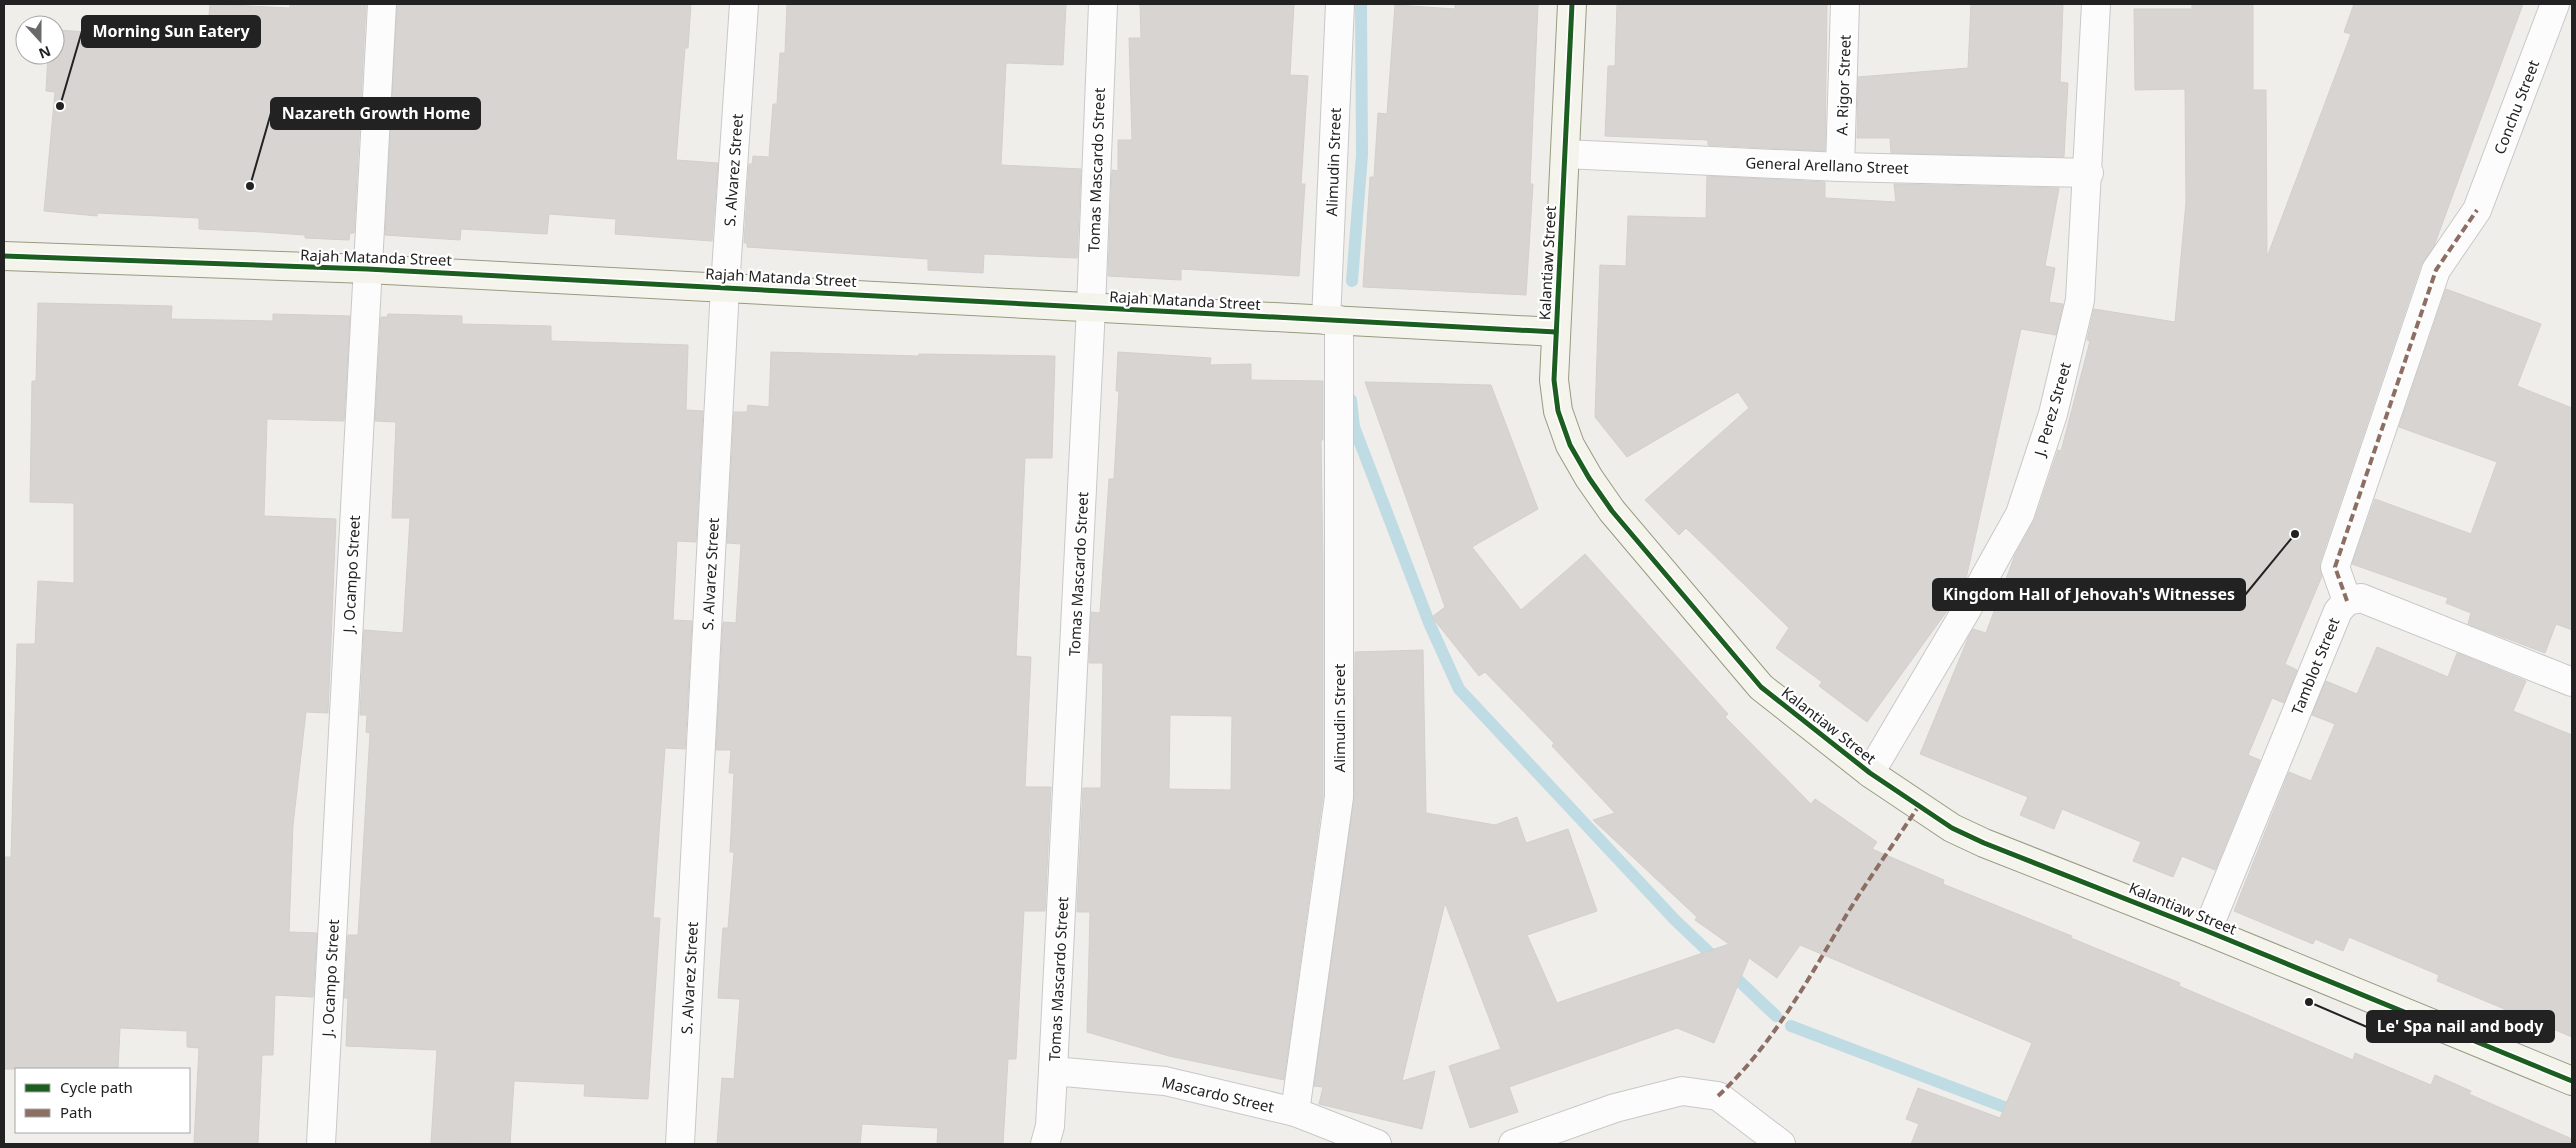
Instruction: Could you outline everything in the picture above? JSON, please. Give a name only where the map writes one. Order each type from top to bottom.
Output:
[{"type":"street","name":"J. Ocampo Street","points":[[321,1144],[382,4]]},
{"type":"street","name":"S. Alvarez Street","points":[[680,1144],[725,287],[744,4]]},
{"type":"street","name":"Tomas Mascardo Street","points":[[1045,1144],[1050,1126],[1054,1071],[1091,307],[1103,4]]},
{"type":"street","name":"Alimudin Street","points":[[1295,1112],[1339,797],[1333,320],[1340,4]]},
{"type":"street","name":"Kalantiaw Street","points":[[1572,4],[1554,380],[1558,412],[1570,445],[1612,511],[1761,687],[1870,773],[1952,828],[1984,843],[2208,930],[2572,1081]]},
{"type":"street","name":"A. Rigor Street","points":[[1840,166],[1845,4]]},
{"type":"street","name":"J. Perez Street","points":[[1870,773],[1968,609],[2020,514],[2053,414],[2080,300],[2089,173],[2096,4]]},
{"type":"street","name":"Conchu Street","points":[[2346,600],[2335,567],[2436,270],[2477,210],[2555,4]]},
{"type":"street","name":"General Arellano Street","points":[[1565,154],[1840,166],[2089,173]]},
{"type":"street","name":"Rajah Matanda Street","points":[[4,256],[367,269],[1556,332]]},
{"type":"street","name":"Tamblot Street","points":[[2208,930],[2338,610],[2346,600],[2360,598],[2572,682]]},
{"type":"street","name":"Mascardo Street","points":[[1054,1071],[1165,1081],[1295,1112],[1377,1144]]},
{"type":"street","points":[[1513,1144],[1615,1108],[1682,1091],[1718,1096],[1781,1144]]},
{"type":"building","points":[[210,4],[290,8],[290,4],[366,4],[354,233],[350,233],[349,240],[305,238],[305,235],[199,229],[199,218],[97,213],[97,216],[44,211],[55,92],[46,91],[47,65],[65,65],[65,31],[125,34],[126,25],[208,28]]},
{"type":"building","points":[[397,4],[691,4],[688,48],[685,48],[676,160],[718,163],[712,241],[615,234],[616,219],[549,214],[547,234],[461,229],[460,240],[385,235]]},
{"type":"building","points":[[787,4],[1066,4],[1063,65],[1006,63],[1001,165],[1081,169],[1077,258],[984,254],[983,273],[928,270],[928,259],[747,247],[747,243],[744,243],[749,164],[752,164],[753,156],[769,157],[773,104],[777,104],[780,53],[785,53]]},
{"type":"building","points":[[1140,4],[1294,4],[1290,75],[1308,76],[1301,184],[1305,184],[1299,276],[1181,269],[1181,280],[1108,276],[1112,170],[1118,171],[1118,140],[1132,140],[1129,38],[1141,38]]},
{"type":"building","points":[[1455,4],[1538,4],[1530,184],[1533,184],[1526,295],[1363,287],[1370,177],[1374,177],[1378,113],[1387,114],[1395,5],[1455,9]]},
{"type":"building","points":[[1617,4],[1827,4],[1825,151],[1708,145],[1708,140],[1605,136],[1608,66],[1615,66]]},
{"type":"building","points":[[1971,4],[2063,4],[2060,82],[2068,83],[2064,157],[1891,153],[1890,138],[1857,138],[1858,77],[1968,68]]},
{"type":"building","points":[[2192,4],[2253,4],[2253,90],[2266,90],[2267,257],[2351,34],[2344,32],[2354,4],[2523,4],[2434,246],[2421,265],[2320,562],[2322,576],[2285,664],[2297,670],[2284,703],[2272,698],[2248,755],[2260,760],[2215,870],[2182,856],[2173,877],[2133,861],[2141,842],[2062,809],[2054,829],[2020,815],[2028,797],[1920,754],[1969,636],[1973,629],[1986,633],[2015,555],[2035,519],[2058,450],[2061,451],[2090,341],[2087,340],[2094,309],[2175,322],[2186,202],[2185,89],[2135,90],[2134,9],[2192,9]]},
{"type":"building","points":[[1707,176],[1825,182],[1825,198],[1896,202],[1894,184],[2059,188],[2045,266],[2055,268],[2049,302],[2063,304],[2056,335],[2021,329],[1966,579],[1952,604],[1867,722],[1819,686],[1822,682],[1776,648],[1789,628],[1686,528],[1679,535],[1645,500],[1749,408],[1738,392],[1627,457],[1595,417],[1600,265],[1626,266],[1628,216],[1706,218]]},
{"type":"building","points":[[2446,289],[2541,324],[2517,386],[2572,408],[2572,630],[2556,624],[2545,653],[2468,624],[2471,613],[2446,603],[2448,598],[2352,564],[2375,499],[2471,534],[2497,462],[2399,427]]},
{"type":"building","points":[[38,303],[172,306],[171,319],[273,321],[273,314],[350,316],[344,421],[267,419],[264,516],[336,519],[328,713],[306,712],[293,825],[289,932],[317,933],[313,997],[275,995],[273,1055],[262,1055],[258,1144],[194,1144],[199,1048],[187,1047],[187,1031],[120,1028],[118,1068],[4,1069],[4,857],[11,857],[17,644],[35,644],[38,581],[74,583],[74,503],[30,502],[32,381],[36,381]]},
{"type":"building","points":[[388,314],[462,316],[462,324],[551,326],[551,341],[688,345],[686,410],[703,411],[696,542],[677,541],[673,620],[692,621],[685,749],[665,748],[653,918],[660,918],[648,1099],[584,1096],[585,1084],[514,1081],[510,1144],[431,1143],[437,1050],[346,1046],[348,998],[344,998],[348,935],[358,935],[370,733],[366,732],[367,715],[360,715],[364,630],[403,633],[410,518],[392,518],[396,422],[375,421],[381,317],[387,317]]},
{"type":"building","points":[[771,352],[919,356],[919,354],[1055,356],[1052,458],[1025,458],[1016,656],[1031,657],[1025,787],[1051,787],[1045,911],[1024,911],[1016,1059],[1008,1059],[1003,1144],[937,1144],[938,1128],[862,1124],[860,1144],[717,1144],[722,1078],[734,1079],[740,999],[718,998],[723,928],[728,928],[734,852],[730,852],[734,773],[729,773],[731,750],[716,750],[723,622],[736,623],[741,544],[727,543],[734,412],[747,412],[748,405],[769,407]]},
{"type":"building","points":[[1118,352],[1211,358],[1210,365],[1251,364],[1251,380],[1323,381],[1323,440],[1321,440],[1323,796],[1284,1080],[1169,1056],[1087,1032],[1090,912],[1077,912],[1083,788],[1101,788],[1103,663],[1089,663],[1091,612],[1100,613],[1109,479],[1114,479],[1119,391],[1116,391]],"holes":[[[1170,715],[1232,716],[1231,790],[1169,789]]]},
{"type":"building","points":[[1365,382],[1491,385],[1538,509],[1472,547],[1521,610],[1585,554],[1728,714],[1725,717],[1811,804],[1815,799],[1877,842],[1872,849],[1944,880],[1943,884],[2072,936],[2071,938],[2180,983],[2179,986],[2353,1060],[2355,1053],[2431,1085],[2435,1075],[2471,1091],[2469,1094],[2572,1139],[2572,1144],[1911,1144],[1919,1124],[1906,1119],[1918,1088],[2000,1118],[2032,1043],[1800,945],[1777,978],[1749,958],[1714,1043],[1677,1028],[1509,1087],[1518,1112],[1470,1128],[1449,1066],[1501,1049],[1445,903],[1402,1081],[1435,1071],[1422,1129],[1319,1104],[1323,1087],[1314,1086],[1354,799],[1355,652],[1423,650],[1426,813],[1495,825],[1517,817],[1526,843],[1568,829],[1597,911],[1527,935],[1557,1003],[1729,944],[1695,920],[1697,917],[1593,820],[1615,813],[1552,746],[1554,743],[1485,672],[1479,676],[1432,617],[1445,607]]},
{"type":"building","points":[[2377,647],[2448,677],[2457,653],[2526,681],[2513,711],[2572,735],[2572,1037],[2437,981],[2439,975],[2349,937],[2343,951],[2315,939],[2313,944],[2234,911],[2289,772],[2311,781],[2335,724],[2312,715],[2326,681],[2357,694]]},
{"type":"waterway","points":[[1352,281],[1362,155],[1361,4]]},
{"type":"waterway","points":[[1351,400],[1354,427],[1430,625],[1459,689],[1675,920],[1776,1016]]},
{"type":"waterway","points":[[1791,1026],[2020,1113]]},
{"type":"marked path","points":[[2347,601],[2335,567],[2436,270],[2477,210]]},
{"type":"marked path","points":[[1718,1096],[1756,1055],[1789,1010],[1855,901],[1918,807]]},
{"type":"cycle path","points":[[1572,4],[1554,380],[1558,411],[1570,445],[1589,478],[1612,511],[1761,687],[1870,773],[1952,828],[1984,843],[2207,931],[2572,1081]]},
{"type":"cycle path","points":[[4,256],[367,269],[1556,332]]},
{"type":"place","name":"Morning Sun Eatery","points":[[60,106]]},
{"type":"place","name":"Nazareth Growth Home","points":[[250,186]]},
{"type":"place","name":"Kingdom Hall of Jehovah's Witnesses","points":[[2295,534]]},
{"type":"place","name":"Le' Spa nail and body","points":[[2309,1002]]}]
